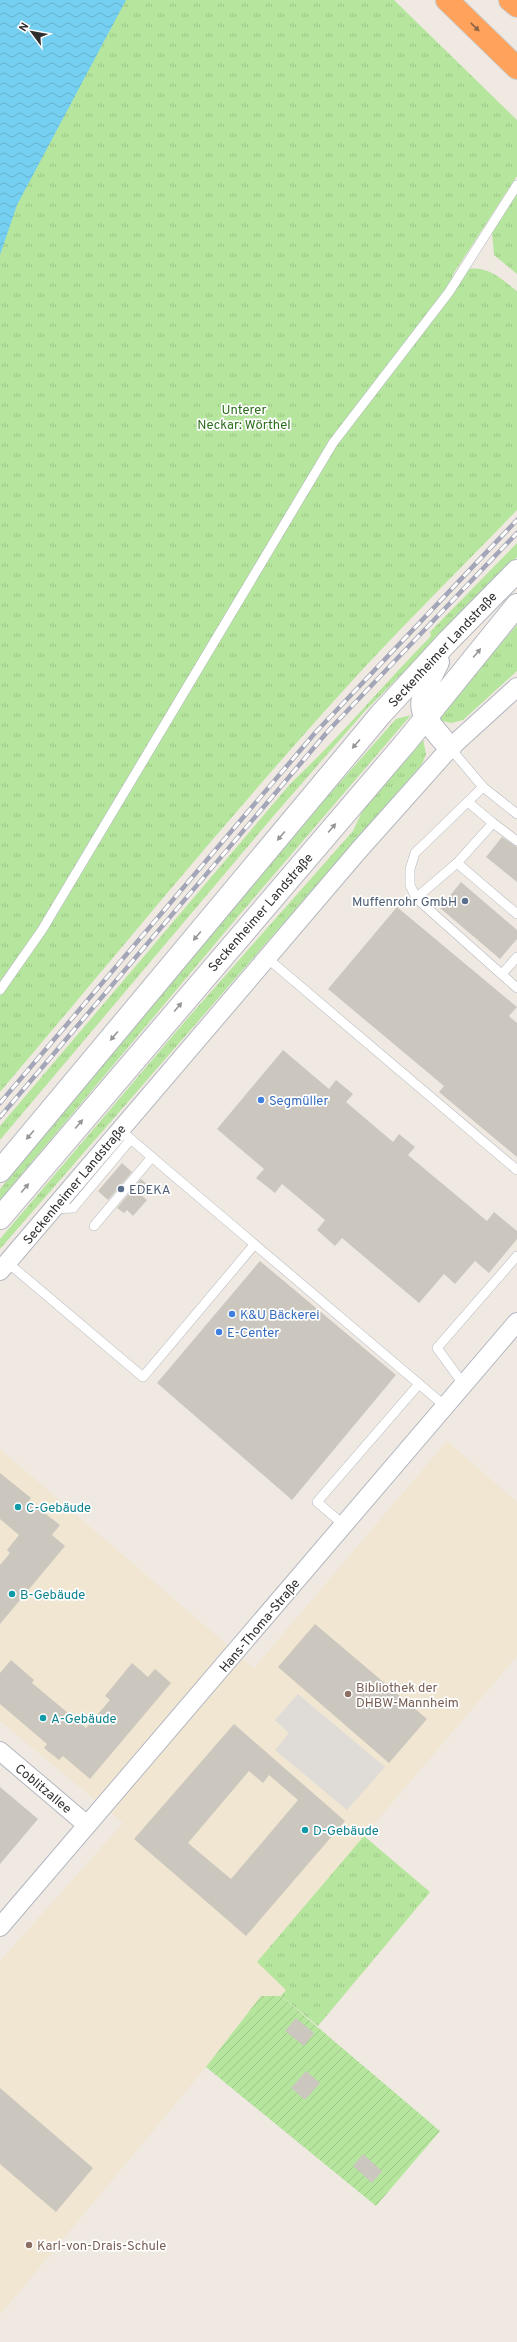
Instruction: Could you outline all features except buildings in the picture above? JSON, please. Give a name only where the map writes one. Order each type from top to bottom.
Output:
[{"type":"highway","points":[[447,0],[517,68]]},
{"type":"highway","points":[[510,0],[517,6]]},
{"type":"main road","name":"Seckenheimer Landstraße","points":[[0,1171],[306,807],[336,767],[448,641],[517,571]]},
{"type":"main road","name":"Seckenheimer Landstraße","points":[[0,1218],[510,620],[517,605]]},
{"type":"main road","points":[[448,641],[426,685],[422,707],[425,719],[450,748]]},
{"type":"street","name":"Seckenheimer Landstraße","points":[[4,1267],[52,1209],[125,1134],[267,958],[359,850],[450,748],[517,686]]},
{"type":"street","name":"Hans-Thoma-Straße","points":[[0,1927],[517,1322]]},
{"type":"street","name":"Coblitzallee","points":[[0,1751],[87,1825]]},
{"type":"lane","points":[[0,990],[42,930],[333,443],[449,292],[517,185]]},
{"type":"lane","points":[[450,748],[483,787],[517,814]]},
{"type":"lane","points":[[483,787],[416,853],[410,869],[410,885],[416,898],[517,988]]},
{"type":"lane","points":[[468,802],[517,841]]},
{"type":"lane","points":[[416,898],[457,863],[493,823]]},
{"type":"lane","points":[[457,863],[517,914]]},
{"type":"lane","points":[[267,958],[517,1170]]},
{"type":"lane","points":[[502,974],[517,958]]},
{"type":"lane","points":[[125,1134],[254,1245],[446,1406]]},
{"type":"lane","points":[[94,1226],[152,1157]]},
{"type":"lane","points":[[4,1267],[143,1377],[254,1245]]},
{"type":"lane","points":[[464,1385],[437,1348],[517,1256]]},
{"type":"lane","points":[[344,1525],[317,1502],[419,1384]]},
{"type":"shaded area","points":[[447,1441],[517,1502],[517,1656],[364,1836],[430,1892],[318,2026],[281,1996],[261,1997],[206,2067],[0,2315],[0,1961],[123,1823],[0,1721],[0,1449],[254,1668]]},
{"type":"shaded area","points":[[298,1694],[385,1767],[347,1810],[275,1750],[289,1733],[275,1720]]},
{"type":"green space","name":"Unterer Neckar: Wörthel","points":[[0,0],[394,0],[517,120],[517,176],[452,276],[458,282],[468,269],[482,269],[494,274],[517,291],[517,510],[392,638],[306,732],[217,834],[0,1092]]},
{"type":"green space","points":[[517,190],[517,274],[494,255],[492,232]]},
{"type":"green space","points":[[517,543],[517,557],[365,711],[276,813],[0,1140],[0,1126],[291,783],[327,748],[431,636],[430,632]]},
{"type":"green space","points":[[517,625],[517,671],[463,720],[451,723],[438,720],[438,714]]},
{"type":"green space","points":[[411,715],[235,920],[0,1200],[0,1189],[326,798],[396,719]]},
{"type":"green space","points":[[423,739],[426,754],[422,764],[0,1249],[0,1239],[187,1019],[353,831],[365,805]]},
{"type":"green space","points":[[364,1836],[430,1892],[318,2026],[281,1996],[286,1990],[257,1962]]},
{"type":"green space","points":[[261,1996],[281,1996],[440,2131],[376,2206],[206,2067]]},
{"type":"water","points":[[0,0],[126,0],[17,205],[0,255]]},
{"type":"railway","points":[[0,1103],[315,733],[517,520]]},
{"type":"railway","points":[[0,1117],[329,730],[517,533]]},
{"type":"place","name":"Muffenrohr GmbH","points":[[465,901]]},
{"type":"place","name":"Segmüller","points":[[261,1100]]},
{"type":"place","name":"EDEKA","points":[[121,1189]]},
{"type":"place","name":"K&U Bäckerei","points":[[232,1314]]},
{"type":"place","name":"E-Center","points":[[219,1332]]},
{"type":"place","name":"C-Gebäude","points":[[18,1507]]},
{"type":"place","name":"B-Gebäude","points":[[12,1594]]},
{"type":"place","name":"Bibliothek der DHBW-Mannheim","points":[[348,1694]]},
{"type":"place","name":"A-Gebäude","points":[[43,1718]]},
{"type":"place","name":"D-Gebäude","points":[[305,1830]]},
{"type":"place","name":"Karl-von-Drais-Schule","points":[[29,2245]]}]
